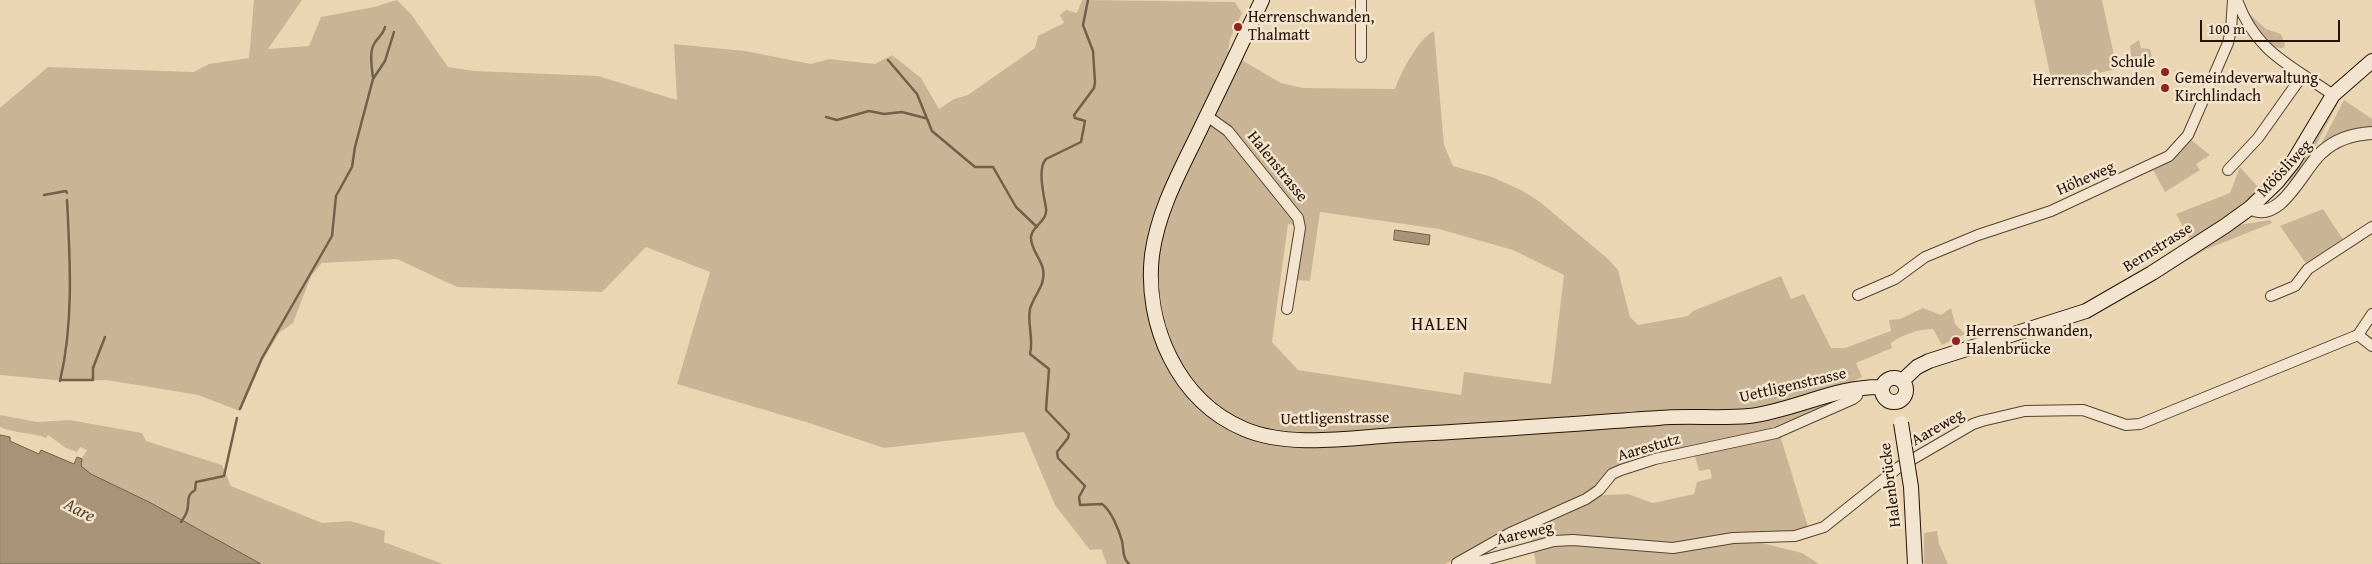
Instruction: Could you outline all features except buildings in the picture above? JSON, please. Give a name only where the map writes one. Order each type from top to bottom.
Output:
[{"type":"main road","name":"Uettligenstrasse","points":[[1262,0],[1164,205],[1152,256],[1151,284],[1154,307],[1169,354],[1181,378],[1194,395],[1210,409],[1246,430],[1283,439],[1307,439],[1541,427],[1677,416],[1750,416],[1859,388],[1882,387]]},
{"type":"main road","name":"Bernstrasse","points":[[1902,381],[1917,367],[1929,361],[2086,311],[2160,268],[2253,210],[2293,162],[2333,96],[2372,61]]},
{"type":"main road","points":[[1890,378],[1902,381],[1906,392],[1904,397],[1897,402],[1885,399],[1882,394],[1882,387],[1890,378]]},
{"type":"main road","name":"Halenbrücke","points":[[1897,402],[1911,487],[1915,564]]},
{"type":"street","points":[[1361,0],[1361,57]]},
{"type":"street","points":[[2235,0],[2253,33],[2302,76],[2333,96]]},
{"type":"street","name":"Höheweg","points":[[1858,295],[1895,279],[1925,257],[2051,211],[2143,170],[2173,153],[2188,135],[2228,43],[2235,0]]},
{"type":"street","points":[[2228,170],[2258,138],[2302,76]]},
{"type":"street","name":"Halenstrasse","points":[[1207,116],[1228,131],[1299,220],[1287,309]]},
{"type":"street","name":"Möösliweg","points":[[2253,210],[2267,212],[2282,201],[2327,148],[2352,136],[2372,133]]},
{"type":"street","points":[[2271,296],[2295,286],[2308,269],[2372,227]]},
{"type":"street","points":[[2372,314],[2358,335],[2372,346]]},
{"type":"street","name":"Aareweg","points":[[1456,563],[1470,564],[1554,541],[1573,540],[1673,548],[1733,538],[1796,536],[1812,532],[1831,523],[1899,468],[1973,424],[2025,411],[2074,410],[2095,412],[2126,425],[2140,424],[2358,335]]},
{"type":"street","name":"Aarestutz","points":[[1456,563],[1510,533],[1586,499],[1599,490],[1612,474],[1621,470],[1655,459],[1776,433],[1853,399],[1857,396],[1859,388]]},
{"type":"shaded area","points":[[254,0],[302,0],[268,49],[309,46],[321,17],[374,7],[397,0],[411,14],[448,67],[474,71],[598,76],[677,100],[674,44],[745,51],[811,64],[829,59],[875,64],[892,55],[921,78],[939,109],[954,99],[968,95],[1035,48],[1038,36],[1064,23],[1060,15],[1066,10],[1077,13],[1082,0],[1235,2],[1242,13],[1230,39],[1228,52],[1281,83],[1303,88],[1395,89],[1416,48],[1434,31],[1444,145],[1453,166],[1492,177],[1521,190],[1540,202],[1608,259],[1618,270],[1630,317],[1638,325],[1688,316],[1693,311],[1781,276],[1791,299],[1804,294],[1831,348],[1845,348],[1891,331],[1889,320],[1900,319],[1923,308],[1941,315],[1951,308],[1955,324],[1965,334],[1942,345],[1933,329],[1917,331],[1906,335],[1891,343],[1892,348],[1856,363],[1862,377],[1847,384],[1853,395],[1753,435],[1655,455],[1594,489],[1587,495],[1445,564],[1107,564],[1101,549],[1090,550],[1055,505],[1024,432],[884,448],[809,423],[677,384],[710,272],[646,247],[602,292],[457,287],[397,259],[322,263],[311,276],[293,323],[279,333],[263,360],[240,411],[198,395],[106,380],[65,381],[0,375],[0,108],[48,67],[194,72],[209,64],[249,58]],"holes":[[[1320,212],[1439,229],[1513,250],[1564,275],[1551,384],[1464,372],[1461,395],[1298,370],[1272,342],[1288,224],[1304,226],[1297,280],[1310,281]]]},
{"type":"shaded area","points":[[2034,0],[2102,0],[2117,69],[2052,83]]},
{"type":"shaded area","points":[[2246,11],[2266,29],[2281,34],[2285,45],[2283,48],[2277,48],[2265,41]]},
{"type":"shaded area","points":[[2139,40],[2141,48],[2150,49],[2153,62],[2132,65],[2130,46]]},
{"type":"shaded area","points":[[2341,97],[2312,153],[2290,183],[2287,180]]},
{"type":"shaded area","points":[[2344,100],[2372,119],[2372,127],[2343,132],[2320,146]]},
{"type":"shaded area","points":[[2190,139],[2210,155],[2196,164],[2200,170],[2165,192],[2152,168]]},
{"type":"shaded area","points":[[2240,167],[2258,187],[2250,198],[2191,241],[2176,214],[2230,193]]},
{"type":"shaded area","points":[[2323,209],[2344,241],[2307,265],[2280,226]]},
{"type":"shaded area","points":[[2270,220],[2272,223],[2207,249],[2156,278],[2239,225]]},
{"type":"shaded area","points":[[0,415],[37,422],[70,420],[142,433],[146,441],[222,465],[231,486],[322,523],[350,521],[385,531],[384,542],[443,564],[0,564],[0,435],[10,437],[10,441],[39,454],[41,450],[74,464],[77,457],[82,458],[87,450],[80,447],[77,452],[66,448],[48,435],[46,438],[0,427]]},
{"type":"shaded area","points":[[1780,435],[1808,527],[1795,534],[1689,545],[1533,544],[1530,527],[1596,497],[1628,494],[1653,503],[1694,494],[1697,482],[1712,478],[1710,469],[1699,471],[1694,453]]},
{"type":"shaded area","points":[[1937,531],[1939,544],[1948,564],[1924,564],[1924,533]]},
{"type":"shaded area","points":[[1754,541],[1802,553],[1819,564],[1536,564],[1533,548],[1554,543],[1628,547]]},
{"type":"water","points":[[1395,230],[1430,235],[1429,245],[1394,240]]},
{"type":"water","name":"Aare","points":[[0,435],[10,437],[10,441],[39,454],[41,450],[74,464],[77,457],[82,459],[81,466],[91,474],[151,503],[261,564],[0,564]]},
{"type":"waterway","points":[[1088,0],[1083,25],[1093,51],[1095,82],[1094,88],[1074,115],[1075,118],[1085,121],[1081,142],[1046,159],[1043,163],[1042,182],[1046,213],[1045,217],[1034,229],[1031,237],[1032,245],[1042,265],[1043,280],[1030,309],[1030,354],[1049,369],[1046,410],[1069,434],[1057,452],[1058,458],[1085,486],[1079,497],[1080,505],[1102,504],[1105,507],[1117,526],[1124,556],[1129,564]]},
{"type":"waterway","points":[[373,78],[372,48],[385,27]]},
{"type":"waterway","points":[[240,409],[262,358],[332,236],[336,196],[352,167],[355,147],[373,79],[385,61],[394,32]]},
{"type":"waterway","points":[[888,60],[917,94],[932,131],[975,167],[993,167],[1016,207],[1037,227]]},
{"type":"waterway","points":[[826,117],[837,120],[869,111],[884,114],[902,112],[925,118]]},
{"type":"waterway","points":[[44,195],[66,191],[67,193]]},
{"type":"waterway","points":[[60,381],[67,336],[70,290],[67,200]]},
{"type":"waterway","points":[[61,380],[93,380],[93,368],[105,337]]},
{"type":"waterway","points":[[181,522],[187,512],[189,497],[195,490],[196,482],[224,476],[237,418]]},
{"type":"place","name":"Herrenschwanden, Thalmatt","points":[[1238,27]]},
{"type":"place","name":"Schule Herrenschwanden","points":[[2165,72]]},
{"type":"place","name":"Gemeindeverwaltung Kirchlindach","points":[[2165,88]]},
{"type":"place","name":"Herrenschwanden, Halenbrücke","points":[[1956,341]]},
{"type":"district","name":"HALEN","points":[[1440,325]]}]
